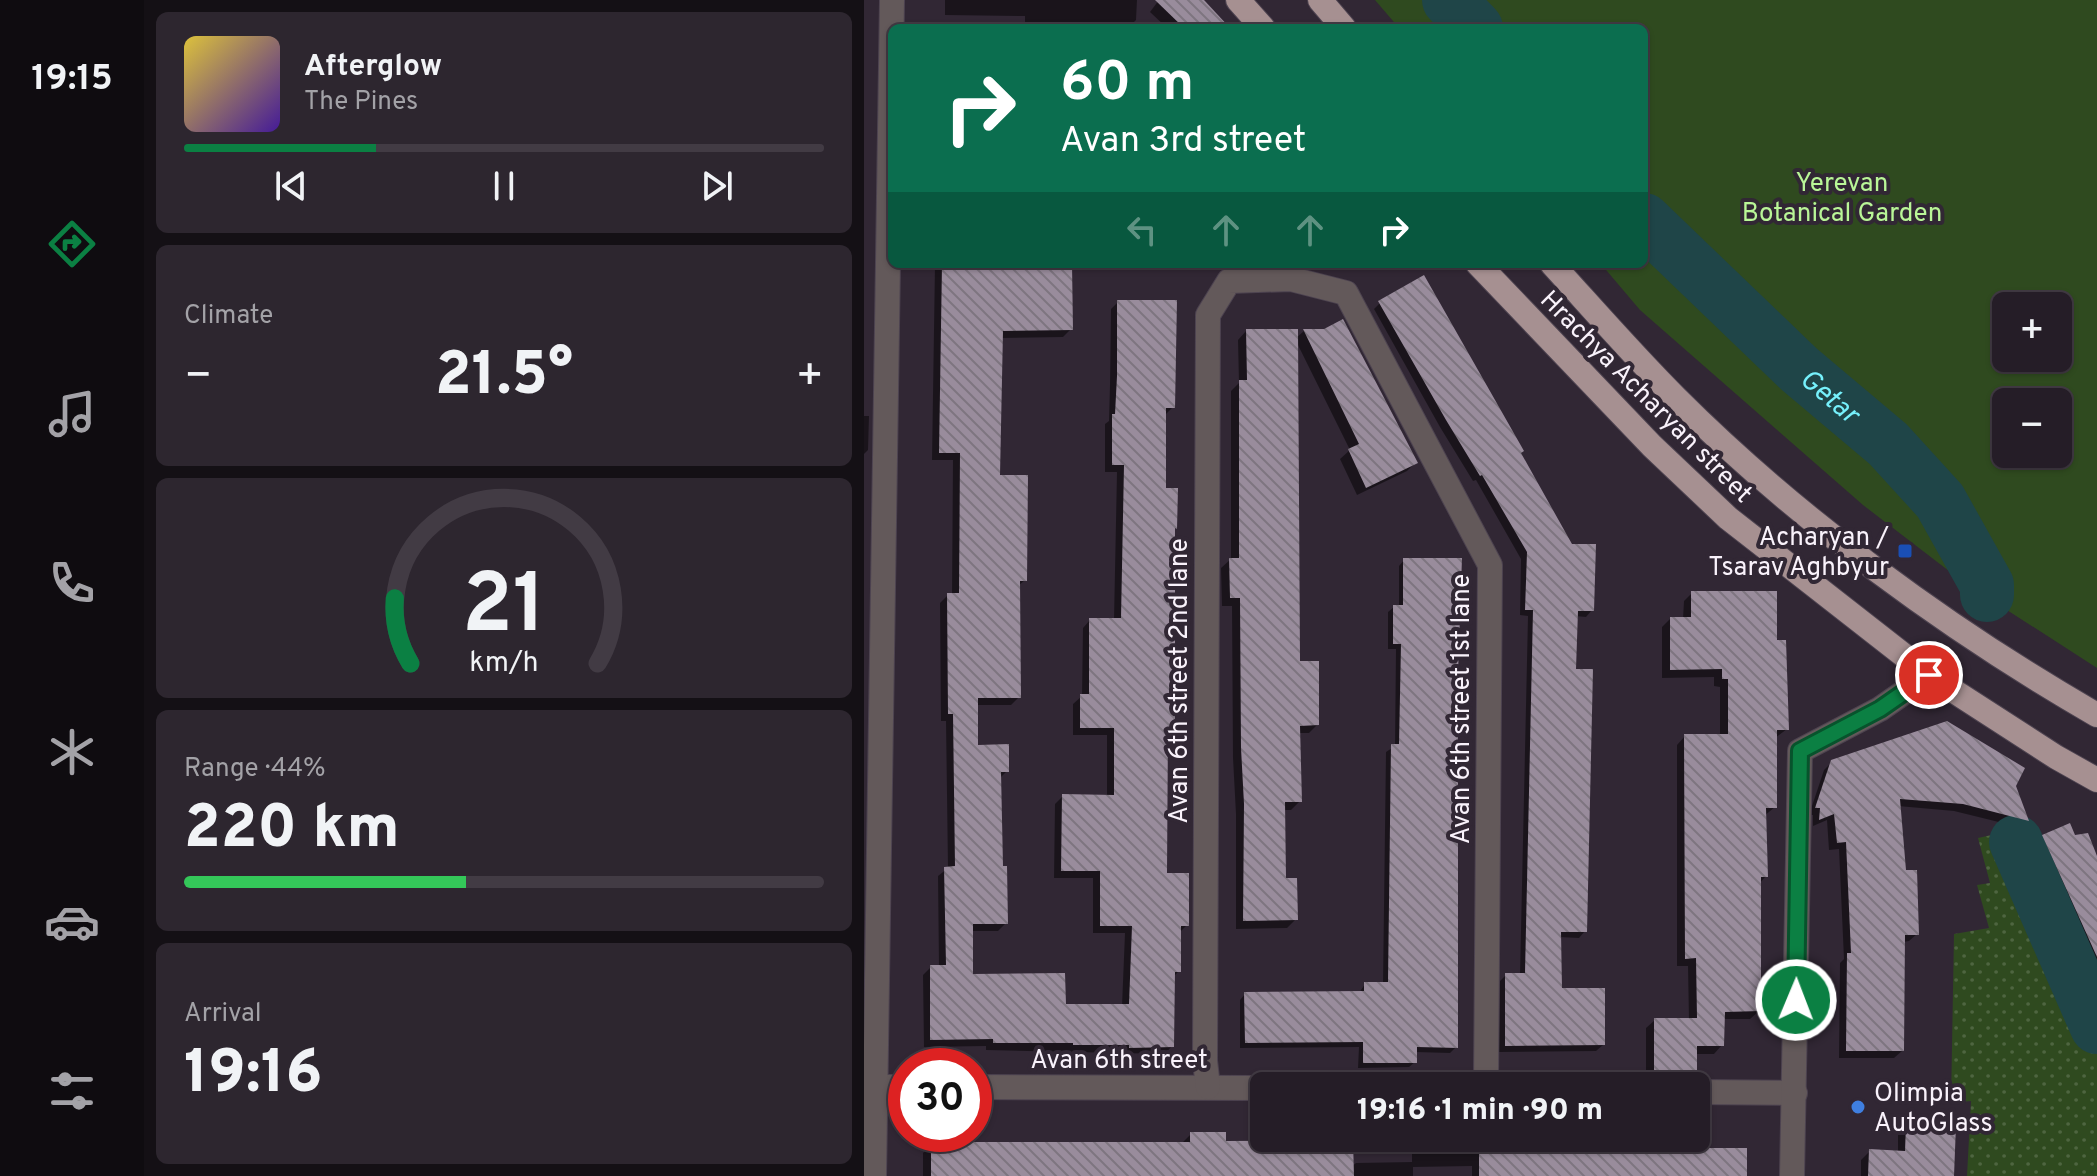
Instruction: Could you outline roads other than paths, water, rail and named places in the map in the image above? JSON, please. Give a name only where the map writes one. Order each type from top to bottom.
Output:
[{"type":"highway","points":[[1238,0],[1259,24]]},
{"type":"highway","points":[[1320,0],[1341,24]]},
{"type":"highway","name":"Hrachya Acharyan street","points":[[1482,268],[1652,446],[1728,518],[1929,675],[2097,780]]},
{"type":"highway","name":"Hrachya Acharyan street","points":[[1556,268],[1676,399],[1792,503],[1965,632],[2097,715]]},
{"type":"street","points":[[892,0],[892,24]]},
{"type":"street","points":[[874,1176],[870,1087],[888,198]]},
{"type":"street","name":"Avan 6th street 1st lane","points":[[1229,281],[1291,279],[1346,293],[1490,565],[1486,1072]]},
{"type":"street","name":"Avan 6th street 2nd lane","points":[[1208,1087],[1205,1061],[1208,315],[1229,281]]},
{"type":"street","points":[[1792,1176],[1800,751],[1880,709],[1929,675]]},
{"type":"street","name":"Avan 6th street","points":[[992,1087],[1250,1088]]},
{"type":"street","points":[[1710,1092],[1795,1093]]},
{"type":"waterway","name":"Getar","points":[[1449,0],[1472,24]]},
{"type":"waterway","name":"Getar","points":[[1648,224],[1799,369],[1888,444],[1940,501],[1987,585],[1987,595]]},
{"type":"waterway","name":"Getar","points":[[2016,842],[2097,1027]]},
{"type":"place","name":"Acharyan / Tsarav Aghbyur","points":[[1905,551]]},
{"type":"place","name":"Olimpia AutoGlass","points":[[1858,1107]]},
{"type":"park label","name":"Yerevan Botanical Garden","points":[[1842,197]]}]
